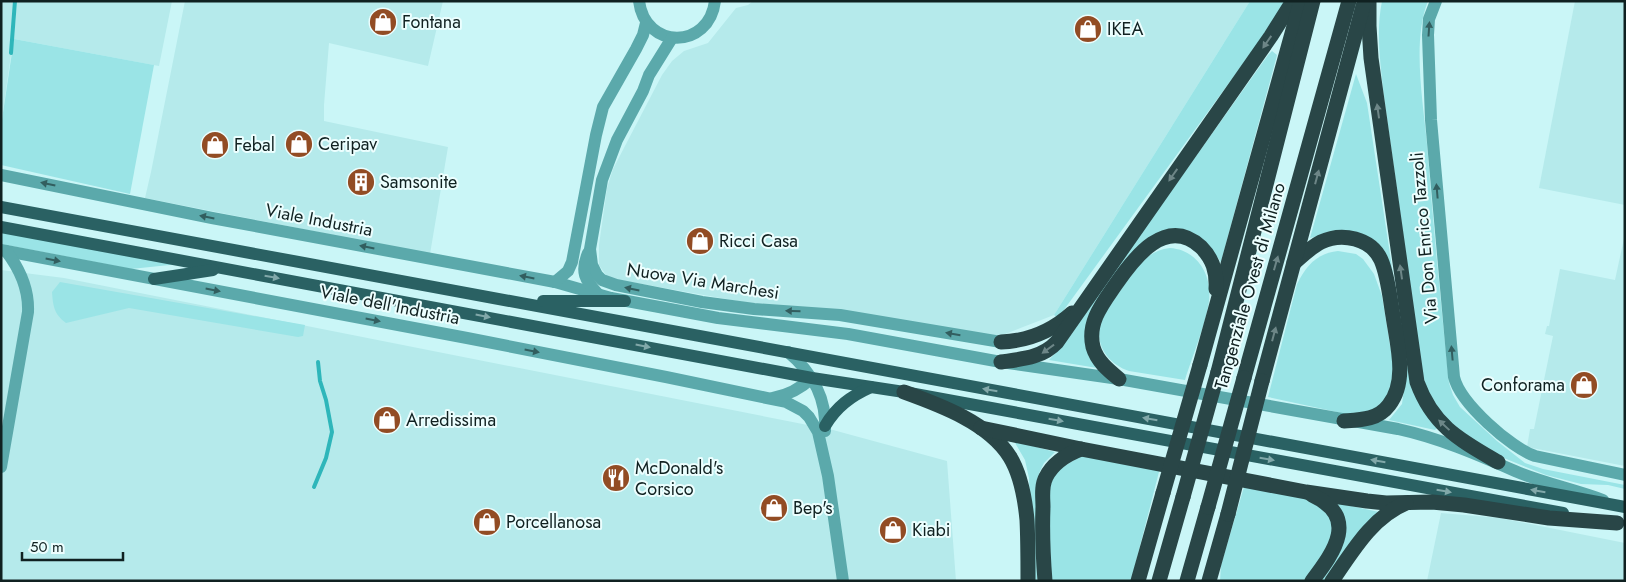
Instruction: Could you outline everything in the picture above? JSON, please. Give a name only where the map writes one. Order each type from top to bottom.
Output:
[{"type":"highway","points":[[1000,362],[1037,356],[1050,349],[1061,337],[1271,36],[1293,1]]},
{"type":"highway","points":[[1138,581],[1301,1]]},
{"type":"highway","name":"Tangenziale Ovest di Milano","points":[[1159,581],[1218,372],[1313,1]]},
{"type":"highway","name":"Tangenziale Ovest di Milano","points":[[1187,581],[1349,1]]},
{"type":"highway","points":[[1218,581],[1216,562],[1228,514],[1364,1]]},
{"type":"highway","points":[[1369,1],[1368,26],[1372,66],[1417,382],[1430,410],[1442,424],[1467,444],[1498,462]]},
{"type":"highway","points":[[1119,380],[1100,362],[1095,353],[1091,338],[1092,325],[1102,304],[1129,265],[1152,243],[1170,236],[1187,238],[1207,254],[1214,266],[1216,275],[1215,309]]},
{"type":"highway","points":[[1294,263],[1318,244],[1337,237],[1352,238],[1366,243],[1375,250],[1382,262],[1397,341],[1400,370],[1398,387],[1389,406],[1377,415],[1364,419],[1344,421]]},
{"type":"highway","points":[[1001,342],[1020,340],[1048,331],[1065,319],[1089,296]]},
{"type":"highway","points":[[904,392],[938,405],[981,428],[1004,449],[1012,461],[1018,474],[1027,520],[1028,581]]},
{"type":"highway","points":[[981,428],[1306,492],[1367,501],[1432,502],[1464,505],[1549,518],[1621,524]]},
{"type":"highway","points":[[1044,581],[1042,535],[1044,482],[1049,472],[1061,460],[1070,453],[1082,449]]},
{"type":"highway","points":[[1306,492],[1332,509],[1337,518],[1339,528],[1338,538],[1332,553],[1312,581]]},
{"type":"highway","points":[[1332,581],[1372,527],[1390,512],[1407,503]]},
{"type":"highway","points":[[1208,581],[1224,530]]},
{"type":"main road","points":[[1,207],[1623,507]]},
{"type":"main road","points":[[1,228],[812,378],[904,392],[1621,524]]},
{"type":"main road","points":[[154,278],[224,269]]},
{"type":"main road","points":[[514,302],[625,301]]},
{"type":"main road","points":[[825,426],[831,416],[845,402],[860,392],[871,388]]},
{"type":"street","points":[[639,1],[641,13],[646,23],[653,30],[672,38],[690,36],[705,26],[714,11],[715,1]]},
{"type":"street","name":"Via Don Enrico Tazzoli","points":[[1436,1],[1430,19],[1428,35],[1431,120],[1456,385],[1465,399],[1502,436],[1516,447],[1535,456],[1625,475]]},
{"type":"street","points":[[555,282],[568,271],[572,262],[603,107],[636,49],[643,35],[646,23]]},
{"type":"street","name":"Nuova Via Marchesi","points":[[672,38],[655,63],[643,91],[617,140],[602,180],[590,249],[592,265],[596,275],[602,280],[616,285],[720,305],[840,315],[1001,342]]},
{"type":"street","name":"Viale Industria","points":[[3,175],[222,219],[555,282],[625,301],[718,318],[848,334],[1000,362],[1119,380],[1418,434],[1454,445],[1536,479],[1578,490],[1623,507]]},
{"type":"street","points":[[590,249],[585,261],[584,274],[587,281],[598,294]]},
{"type":"street","points":[[1,467],[29,298],[16,264],[3,250]]},
{"type":"street","name":"Viale dell'Industria","points":[[3,250],[771,398],[791,405],[810,416],[822,446]]},
{"type":"street","points":[[788,352],[805,368],[821,397],[825,426],[822,446],[843,581]]},
{"type":"street","points":[[771,398],[794,392],[812,378]]},
{"type":"shaded area","points":[[1,1],[14,1],[12,48],[1,125]]},
{"type":"shaded area","points":[[17,1],[172,1],[159,66],[14,39]]},
{"type":"shaded area","points":[[185,1],[443,1],[428,66],[329,43],[324,105],[324,121],[448,147],[430,254],[145,198]]},
{"type":"shaded area","points":[[753,1],[1250,1],[1054,315],[995,338],[760,305],[608,278],[599,265],[599,245],[607,188],[613,169],[662,75],[672,61],[684,51],[708,43],[736,8],[748,5]]},
{"type":"shaded area","points":[[1250,1],[1285,1],[1274,21],[1058,318],[1054,315]]},
{"type":"shaded area","points":[[1382,1],[1428,1],[1423,17],[1421,34],[1421,90],[1449,383],[1453,395],[1460,407],[1497,441],[1525,463],[1543,469],[1625,485],[1625,489],[1608,485],[1581,484],[1546,475],[1484,450],[1450,424],[1429,396],[1422,372],[1383,89],[1379,34]]},
{"type":"shaded area","points":[[1575,1],[1625,1],[1625,205],[1539,188]]},
{"type":"shaded area","points":[[14,39],[154,65],[130,194],[1,165],[1,126]]},
{"type":"shaded area","points":[[1272,51],[1277,55],[1221,262],[1214,253],[1168,233],[1096,304],[1097,368],[1049,360],[1058,350]]},
{"type":"shaded area","points":[[1356,74],[1367,103],[1407,366],[1437,428],[1435,430],[1389,420],[1402,404],[1405,382],[1381,256],[1323,235],[1310,238]]},
{"type":"shaded area","points":[[1,232],[179,264],[131,269],[1,244]]},
{"type":"shaded area","name":"Conforama","points":[[1625,234],[1625,466],[1527,447],[1530,429],[1534,429],[1553,336],[1545,334],[1547,326],[1549,326],[1560,269],[1615,280]]},
{"type":"shaded area","points":[[1170,248],[1188,253],[1195,259],[1205,273],[1208,282],[1209,301],[1205,320],[1185,380],[1129,371],[1114,363],[1103,350],[1100,343],[1099,334],[1103,317],[1133,271],[1152,254]]},
{"type":"shaded area","points":[[1338,251],[1356,254],[1363,259],[1374,274],[1382,296],[1395,385],[1376,411],[1346,414],[1268,397],[1297,284],[1308,266],[1324,254]]},
{"type":"shaded area","points":[[1,270],[64,278],[833,430],[947,461],[956,581],[1,581]]},
{"type":"shaded area","points":[[60,282],[305,325],[303,336],[298,337],[129,308],[66,323],[57,313],[53,301],[52,292]]},
{"type":"shaded area","points":[[1014,441],[1055,452],[1044,463],[1036,487],[1037,581],[1033,581],[1029,478],[1025,460]]},
{"type":"shaded area","points":[[1081,456],[1160,468],[1131,581],[1049,581],[1047,493],[1053,473]]},
{"type":"shaded area","points":[[1244,487],[1312,499],[1331,518],[1333,530],[1328,548],[1304,581],[1220,581],[1221,565]]},
{"type":"shaded area","points":[[1337,503],[1379,512],[1325,581],[1320,581],[1338,556],[1344,540],[1340,509]]},
{"type":"shaded area","points":[[1441,513],[1500,518],[1625,543],[1625,581],[1427,581]]},
{"type":"waterway","points":[[11,53],[15,1]]},
{"type":"waterway","points":[[314,487],[326,458],[332,432],[320,381],[318,362]]},
{"type":"place","name":"Fontana","points":[[383,22]]},
{"type":"place","name":"IKEA","points":[[1088,29]]},
{"type":"place","name":"Ceripav","points":[[299,144]]},
{"type":"place","name":"Febal","points":[[215,145]]},
{"type":"place","name":"Samsonite","points":[[361,182]]},
{"type":"place","name":"Ricci Casa","points":[[700,241]]},
{"type":"place","name":"Conforama","points":[[1584,385]]},
{"type":"place","name":"Arredissima","points":[[387,420]]},
{"type":"place","name":"McDonald's Corsico","points":[[616,478]]},
{"type":"place","name":"Bep's","points":[[774,508]]},
{"type":"place","name":"Porcellanosa","points":[[487,522]]},
{"type":"place","name":"Kiabi","points":[[893,530]]}]
